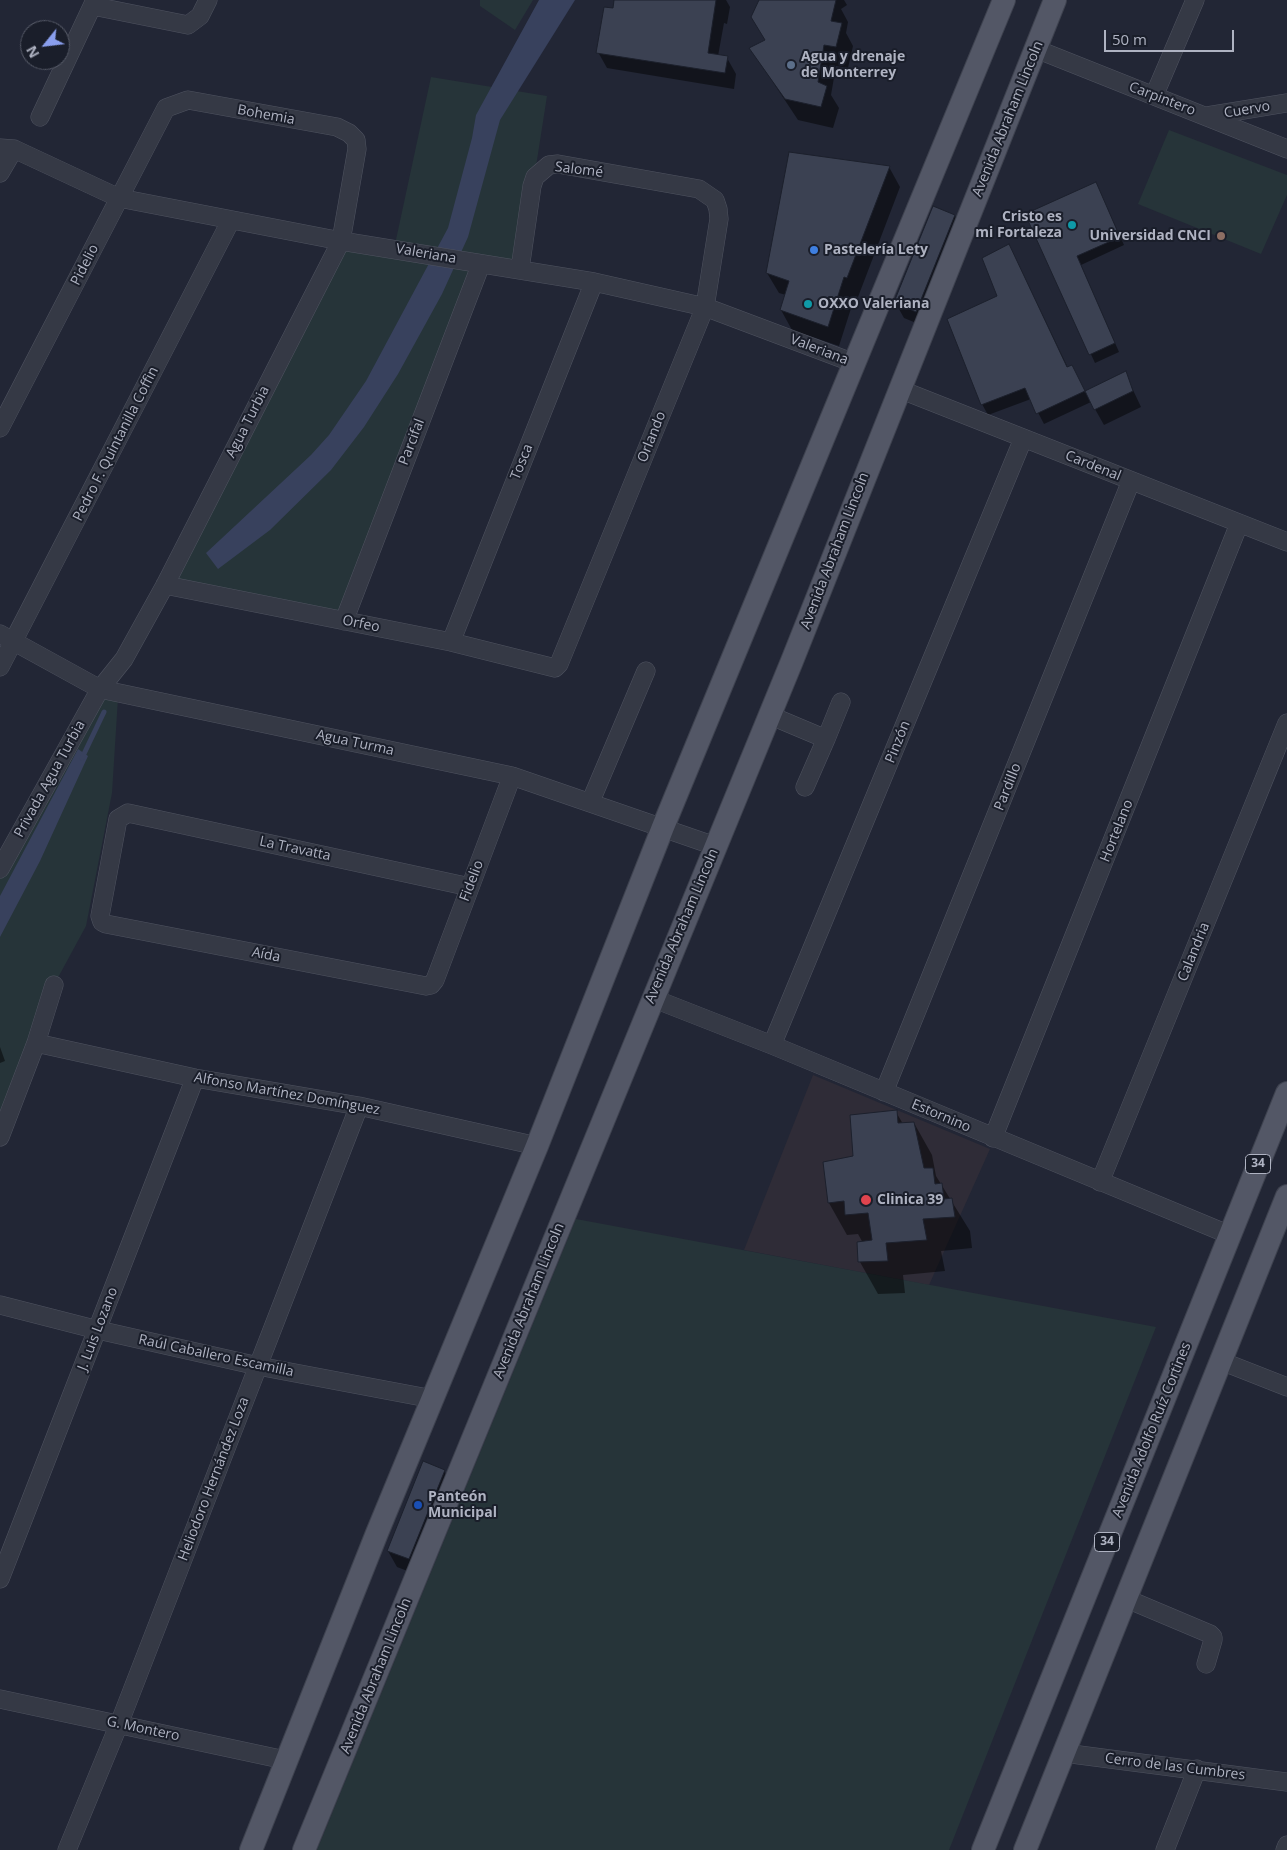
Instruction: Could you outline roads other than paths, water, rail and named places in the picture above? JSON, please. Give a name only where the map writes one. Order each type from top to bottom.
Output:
[{"type":"main road","points":[[250,1850],[537,1146],[663,827],[1004,0]]},
{"type":"main road","name":"Avenida Abraham Lincoln","points":[[304,1850],[769,716],[1055,0]]},
{"type":"main road","name":"Avenida Adolfo Ruíz Cortines","points":[[983,1850],[1287,1093]]},
{"type":"main road","points":[[1025,1850],[1287,1196]]},
{"type":"street","points":[[40,117],[94,3],[181,25],[194,22],[200,16],[208,0]]},
{"type":"street","points":[[1154,96],[1195,0]]},
{"type":"street","name":"Carpintero","points":[[1036,49],[1287,149]]},
{"type":"street","name":"Bohemia","points":[[172,104],[188,100],[337,127],[349,133],[356,140]]},
{"type":"street","name":"Cuervo","points":[[1206,116],[1287,103]]},
{"type":"street","name":"Pidelio","points":[[0,428],[162,114],[172,104]]},
{"type":"street","name":"Agua Turbia","points":[[100,689],[124,659],[165,585],[341,241],[357,149],[356,140]]},
{"type":"street","points":[[0,173],[7,148]]},
{"type":"street","name":"Valeriana","points":[[7,148],[119,198],[341,241],[594,282],[705,307],[854,363]]},
{"type":"street","name":"Salomé","points":[[520,269],[532,186],[541,170],[549,166],[558,164],[699,189],[715,200]]},
{"type":"street","name":"Orlando","points":[[555,668],[559,664],[705,307],[719,219],[715,200]]},
{"type":"street","name":"Pedro F. Quintanilla Coffin","points":[[0,667],[7,638],[230,220]]},
{"type":"street","name":"Parcifal","points":[[344,621],[480,264]]},
{"type":"street","name":"Tosca","points":[[451,642],[594,282]]},
{"type":"street","name":"Cardenal","points":[[899,389],[1287,542]]},
{"type":"street","name":"Pinzón","points":[[772,1045],[1023,439]]},
{"type":"street","name":"Pardillo","points":[[884,1092],[1131,481]]},
{"type":"street","name":"Hortelano","points":[[993,1138],[1239,524]]},
{"type":"street","name":"Orfeo","points":[[165,585],[451,642],[555,668]]},
{"type":"street","name":"Agua Turma","points":[[7,638],[100,689],[512,776],[715,846]]},
{"type":"street","points":[[590,803],[646,671]]},
{"type":"street","name":"Privada Agua Turbia","points":[[0,869],[100,689]]},
{"type":"street","points":[[805,787],[841,702]]},
{"type":"street","points":[[769,716],[826,739]]},
{"type":"street","name":"Calandria","points":[[1100,1182],[1287,722]]},
{"type":"street","name":"Fidelio","points":[[431,985],[512,776]]},
{"type":"street","name":"La Travatta","points":[[102,922],[100,916],[120,816],[128,813],[470,887]]},
{"type":"street","name":"Aída","points":[[102,922],[426,986],[431,985]]},
{"type":"street","points":[[0,1136],[36,1043],[54,985]]},
{"type":"street","name":"Estornino","points":[[652,998],[772,1045],[993,1138],[1230,1234]]},
{"type":"street","name":"Alfonso Martínez Domínguez","points":[[36,1043],[195,1078],[359,1106],[537,1146]]},
{"type":"street","name":"J. Luis Lozano","points":[[0,1579],[195,1078]]},
{"type":"street","name":"Heliodoro Hernández Loza","points":[[66,1850],[119,1724],[359,1106]]},
{"type":"street","name":"Raúl Caballero Escamilla","points":[[0,1305],[98,1330],[258,1366],[433,1399]]},
{"type":"street","points":[[1221,1361],[1287,1387]]},
{"type":"street","points":[[1127,1599],[1213,1637],[1206,1664]]},
{"type":"street","name":"G. Montero","points":[[0,1698],[286,1760]]},
{"type":"street","name":"Cerro de las Cumbres","points":[[1064,1753],[1287,1782]]},
{"type":"street","points":[[1165,1850],[1197,1769]]},
{"type":"street","points":[[1285,1850],[1287,1845]]},
{"type":"water","points":[[539,0],[575,0],[500,120],[468,237],[442,294],[398,374],[364,427],[331,470],[270,530],[218,569],[206,553],[311,455],[329,435],[366,381],[448,228],[472,138],[476,115]]},
{"type":"water","points":[[78,749],[88,756],[40,861],[0,937],[0,896]]},
{"type":"waterway","points":[[82,758],[104,712]]},
{"type":"place","name":"Agua y drenaje de Monterrey","points":[[791,65]]},
{"type":"place","name":"Cristo es mi Fortaleza","points":[[1072,225]]},
{"type":"place","name":"Universidad CNCI","points":[[1221,236]]},
{"type":"place","name":"Pastelería Lety","points":[[814,250]]},
{"type":"place","name":"OXXO Valeriana","points":[[808,304]]},
{"type":"place","name":"Clinica 39","points":[[866,1200]]},
{"type":"place","name":"Panteón Municipal","points":[[418,1505]]}]
